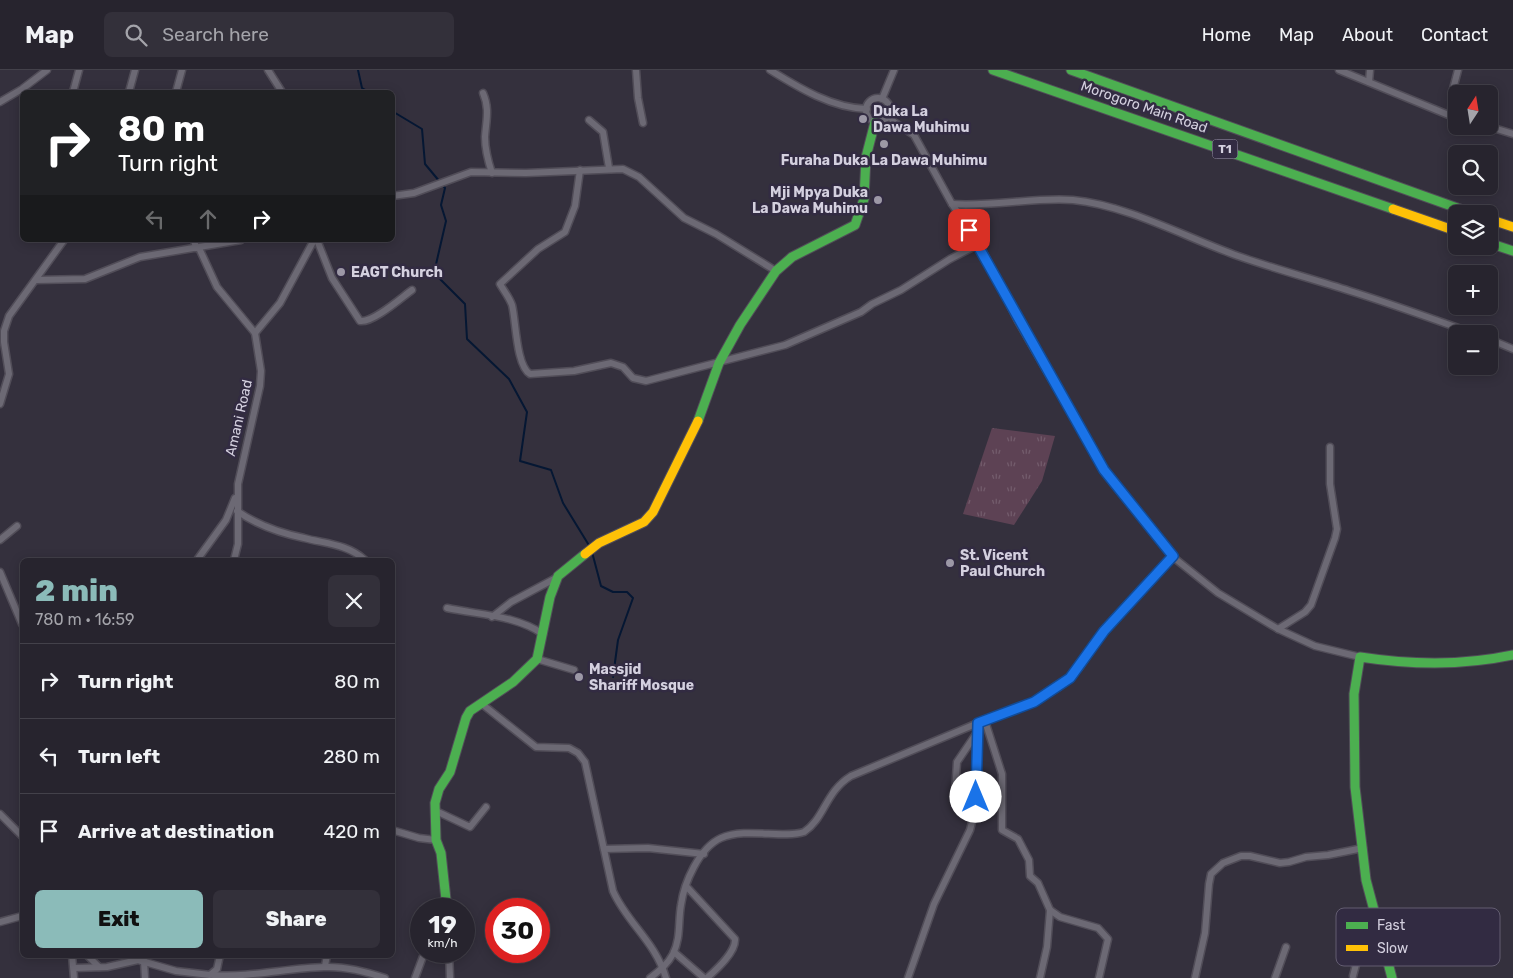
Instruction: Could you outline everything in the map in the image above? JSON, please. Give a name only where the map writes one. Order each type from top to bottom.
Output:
[{"type":"main road","name":"Morogoro Main Road","points":[[993,70],[1241,154],[1448,228]]},
{"type":"main road","name":"Morogoro Main Road","points":[[1071,70],[1449,205]]},
{"type":"main road","points":[[446,898],[441,853],[436,840],[436,796],[450,772],[466,718],[470,712],[513,682],[537,659],[550,597],[556,578],[603,540],[647,520],[684,452],[701,414],[719,363],[740,325],[776,272],[792,257],[855,225],[864,199],[866,157],[875,122]]},
{"type":"main road","points":[[1498,222],[1513,227]]},
{"type":"main road","points":[[1498,246],[1513,251]]},
{"type":"main road","points":[[1373,908],[1366,880],[1355,787],[1354,694],[1360,658],[1387,662],[1448,664],[1513,655]]},
{"type":"street","points":[[20,90],[46,70]]},
{"type":"street","points":[[74,90],[79,70]]},
{"type":"street","points":[[130,90],[135,70]]},
{"type":"street","points":[[177,90],[182,70]]},
{"type":"street","points":[[268,70],[281,90]]},
{"type":"street","points":[[636,70],[638,98],[644,122]]},
{"type":"street","points":[[770,70],[820,97],[851,108],[867,109]]},
{"type":"street","points":[[882,99],[894,70]]},
{"type":"street","points":[[1339,70],[1448,116]]},
{"type":"street","points":[[1369,82],[1370,70]]},
{"type":"street","points":[[1454,85],[1458,70]]},
{"type":"street","points":[[0,102],[20,90]]},
{"type":"street","points":[[483,93],[488,105],[485,138],[487,160],[492,173]]},
{"type":"street","points":[[867,109],[872,101],[882,99]]},
{"type":"street","points":[[882,99],[889,106],[889,115],[894,122],[914,135],[952,204],[979,244],[1018,321],[1064,396],[1104,470],[1173,556],[1218,593],[1278,629],[1314,646],[1360,658]]},
{"type":"street","points":[[867,109],[870,118],[875,122],[882,122],[889,115]]},
{"type":"street","points":[[589,120],[603,132],[609,168]]},
{"type":"street","points":[[1498,129],[1513,134]]},
{"type":"street","points":[[395,196],[414,193],[471,172],[492,173],[617,168],[630,171],[684,218],[716,234],[776,272]]},
{"type":"street","points":[[580,170],[576,199],[565,232],[538,249],[500,284],[512,304],[516,333],[526,371],[536,374],[574,371],[612,363],[623,367],[638,381],[646,381],[785,345],[839,322],[901,290],[950,259],[979,244]]},
{"type":"street","points":[[952,204],[975,206],[1030,201],[1073,200],[1097,205],[1155,224],[1238,256],[1359,294],[1449,325]]},
{"type":"street","points":[[0,404],[9,374],[2,329],[12,310],[63,242]]},
{"type":"street","points":[[195,242],[217,287],[255,333],[280,303],[315,242]]},
{"type":"street","points":[[36,280],[85,279],[140,257],[230,242]]},
{"type":"street","points":[[317,242],[332,278],[360,321],[365,322],[376,316],[412,290]]},
{"type":"street","name":"Amani Road","points":[[234,558],[238,544],[238,490],[260,386],[261,371],[255,333]]},
{"type":"street","points":[[1498,343],[1513,349]]},
{"type":"street","points":[[1278,629],[1305,612],[1311,605],[1335,538],[1337,529],[1330,484],[1330,447]]},
{"type":"street","points":[[198,558],[226,520],[238,490]]},
{"type":"street","points":[[237,510],[263,526],[305,539],[329,542],[353,551],[362,558]]},
{"type":"street","points":[[0,540],[17,526]]},
{"type":"street","points":[[650,978],[663,968],[674,952],[679,937],[682,897],[686,886],[704,854],[715,842],[728,836],[804,832],[815,821],[836,787],[845,780],[1034,702],[1070,678],[1104,631],[1173,556]]},
{"type":"street","points":[[1,575],[20,619]]},
{"type":"street","points":[[492,617],[510,602],[556,578]]},
{"type":"street","points":[[447,608],[511,619],[530,625],[543,634]]},
{"type":"street","points":[[537,659],[574,670]]},
{"type":"street","points":[[482,704],[536,747],[570,748],[583,758],[586,763],[608,872],[617,899],[646,937],[663,968],[666,978]]},
{"type":"street","points":[[955,793],[957,762],[977,733],[982,722]]},
{"type":"street","points":[[982,722],[1002,774],[1002,830],[1018,839],[1028,860],[1030,876],[1038,883],[1050,910],[1048,947],[1040,978]]},
{"type":"street","points":[[909,978],[934,904],[970,830],[976,806],[977,733]]},
{"type":"street","points":[[436,811],[470,827],[486,807]]},
{"type":"street","points":[[0,814],[20,834]]},
{"type":"street","points":[[395,831],[419,838],[436,840]]},
{"type":"street","points":[[604,849],[648,848],[704,854]]},
{"type":"street","points":[[1196,978],[1205,934],[1211,874],[1223,863],[1241,856],[1250,856],[1280,863],[1363,848]]},
{"type":"street","points":[[686,886],[735,939],[735,944],[730,953],[708,978]]},
{"type":"street","points":[[1050,910],[1060,917],[1098,928],[1107,936],[1108,939],[1099,978]]},
{"type":"street","points":[[0,922],[20,917]]},
{"type":"street","points":[[1275,978],[1286,947]]},
{"type":"street","points":[[674,952],[704,978]]},
{"type":"street","points":[[72,958],[74,978]]},
{"type":"street","points":[[90,958],[99,967]]},
{"type":"street","points":[[213,974],[219,958]]},
{"type":"street","points":[[325,966],[326,958]]},
{"type":"street","points":[[74,968],[99,967],[133,960],[176,971],[237,976],[325,966],[366,972],[385,978]]},
{"type":"street","points":[[144,962],[145,978]]},
{"type":"street","points":[[414,978],[420,963]]},
{"type":"street","points":[[449,963],[450,978]]},
{"type":"street","points":[[1353,976],[1356,966]]},
{"type":"green space","points":[[992,428],[1055,436],[1042,481],[1014,525],[963,514]]},
{"type":"waterway","points":[[358,70],[362,88],[366,90]]},
{"type":"waterway","points":[[395,113],[422,129],[425,164],[445,188],[441,205],[446,221],[434,273],[465,304],[467,339],[509,379],[527,412],[520,461],[551,470],[563,503],[590,547]]},
{"type":"waterway","points":[[592,552],[601,586],[613,592],[627,592],[633,598],[618,640],[613,677]]},
{"type":"traffic: fast","points":[[993,70],[1393,209]]},
{"type":"traffic: fast","points":[[1071,70],[1449,205]]},
{"type":"traffic: fast","points":[[698,421],[719,363],[740,325],[776,271],[792,257],[855,225],[864,199],[866,157],[875,122]]},
{"type":"traffic: fast","points":[[1498,246],[1513,251]]},
{"type":"traffic: fast","points":[[446,898],[441,853],[436,840],[435,803],[439,789],[450,772],[466,718],[470,711],[513,682],[537,659],[550,597],[558,576],[585,554]]},
{"type":"traffic: fast","points":[[1373,908],[1366,880],[1355,787],[1354,694],[1360,657],[1399,662],[1456,663],[1513,655]]},
{"type":"traffic: fast","points":[[1389,966],[1392,978]]},
{"type":"traffic: slow","points":[[1393,209],[1448,228]]},
{"type":"traffic: slow","points":[[1498,222],[1513,227]]},
{"type":"traffic: slow","points":[[585,554],[599,543],[644,522],[653,512],[698,421]]},
{"type":"place","name":"Duka La Dawa Muhimu","points":[[863,119]]},
{"type":"place","name":"Furaha Duka La Dawa Muhimu","points":[[884,144]]},
{"type":"place","name":"Mji Mpya Duka La Dawa Muhimu","points":[[878,200]]},
{"type":"place","name":"EAGT Church","points":[[341,272]]},
{"type":"place","name":"St. Vicent Paul Church","points":[[950,563]]},
{"type":"place","name":"Massjid Shariff Mosque","points":[[579,677]]},
{"type":"route","points":[[969,230],[979,244],[1018,321],[1064,396],[1104,470],[1173,556],[1153,580],[1104,631],[1080,668],[1070,678],[1034,702],[978,723],[976,797]]}]
